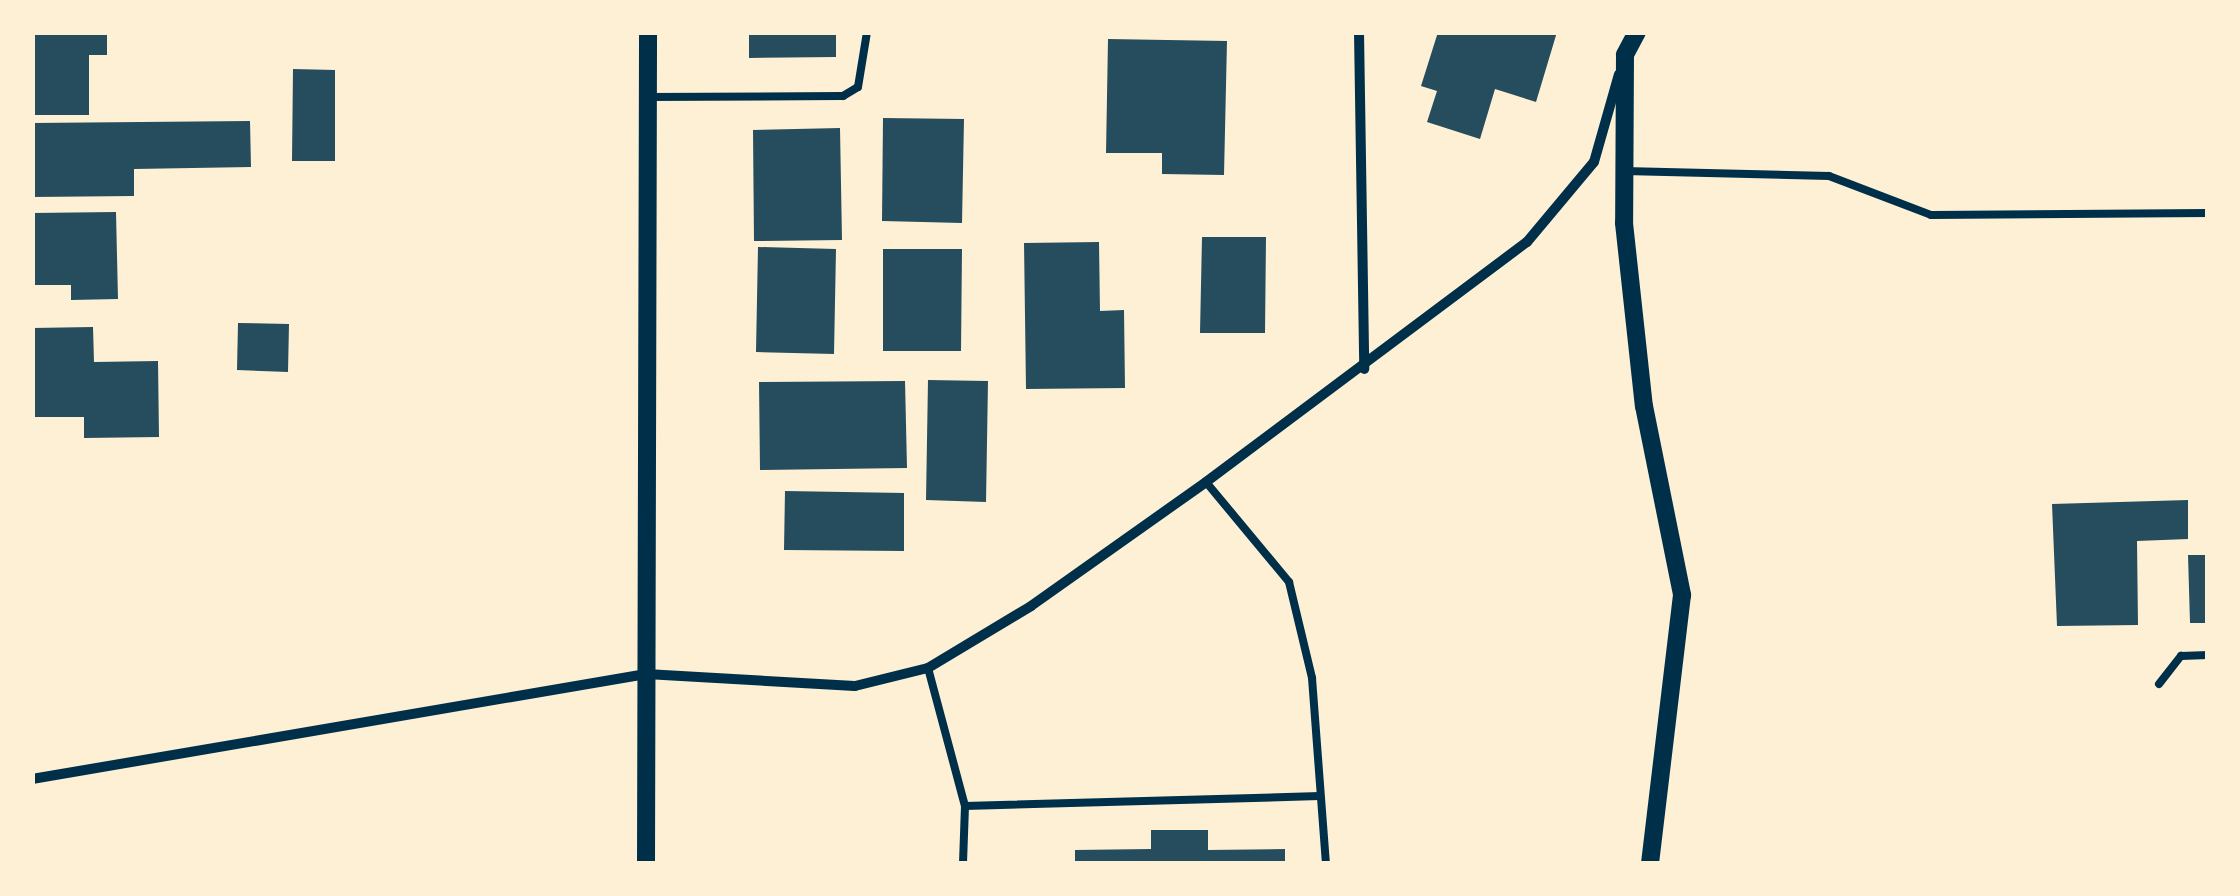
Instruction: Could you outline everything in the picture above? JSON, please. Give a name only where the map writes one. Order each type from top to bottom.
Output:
[{"type":"street","points":[[646,864],[648,32]]},
{"type":"street","points":[[1358,32],[1364,369]]},
{"type":"street","points":[[32,780],[646,674],[855,686],[928,668],[1031,606],[1206,482],[1364,369],[1526,242],[1594,162],[1624,56],[1637,32]]},
{"type":"street","points":[[1624,56],[1624,171],[1644,406],[1682,595],[1650,864]]},
{"type":"lane","points":[[648,97],[843,96],[858,87],[867,32]]},
{"type":"lane","points":[[1624,171],[1828,176],[1931,215],[2208,213]]},
{"type":"lane","points":[[1206,482],[1289,582],[1312,678],[1326,864]]},
{"type":"lane","points":[[2159,684],[2181,656],[2208,655]]},
{"type":"lane","points":[[928,668],[965,806],[964,864]]},
{"type":"lane","points":[[965,806],[1320,796]]},
{"type":"building","points":[[32,32],[107,32],[107,55],[89,55],[89,115],[32,115]]},
{"type":"building","points":[[749,32],[836,32],[836,57],[749,58]]},
{"type":"building","points":[[1438,32],[1557,32],[1536,102],[1495,89],[1480,139],[1427,122],[1437,91],[1421,86]]},
{"type":"building","points":[[1108,39],[1227,41],[1224,175],[1162,174],[1162,153],[1106,153]]},
{"type":"building","points":[[293,69],[335,70],[335,161],[292,161]]},
{"type":"building","points":[[883,118],[964,119],[962,223],[882,221]]},
{"type":"building","points":[[250,121],[251,167],[134,169],[134,196],[32,197],[32,123]]},
{"type":"building","points":[[840,128],[842,240],[754,241],[753,130]]},
{"type":"building","points":[[116,212],[118,299],[71,300],[71,285],[32,285],[32,213]]},
{"type":"building","points":[[1202,237],[1266,237],[1265,333],[1200,333]]},
{"type":"building","points":[[1099,242],[1100,311],[1124,310],[1125,388],[1026,389],[1024,243]]},
{"type":"building","points":[[758,247],[836,249],[834,354],[756,352]]},
{"type":"building","points":[[883,249],[962,249],[961,351],[883,351]]},
{"type":"building","points":[[238,323],[289,324],[288,372],[237,370]]},
{"type":"building","points":[[93,327],[94,362],[158,361],[159,437],[84,438],[84,417],[32,417],[32,328]]},
{"type":"building","points":[[928,380],[988,381],[986,502],[926,500]]},
{"type":"building","points":[[905,381],[907,468],[760,470],[759,382]]},
{"type":"building","points":[[785,491],[904,493],[904,551],[784,550]]},
{"type":"building","points":[[2188,500],[2188,539],[2137,541],[2138,625],[2057,626],[2052,504]]},
{"type":"building","points":[[2188,555],[2208,555],[2208,623],[2190,623]]},
{"type":"building","points":[[1151,830],[1208,830],[1208,850],[1285,849],[1285,864],[1075,864],[1075,850],[1151,849]]}]
